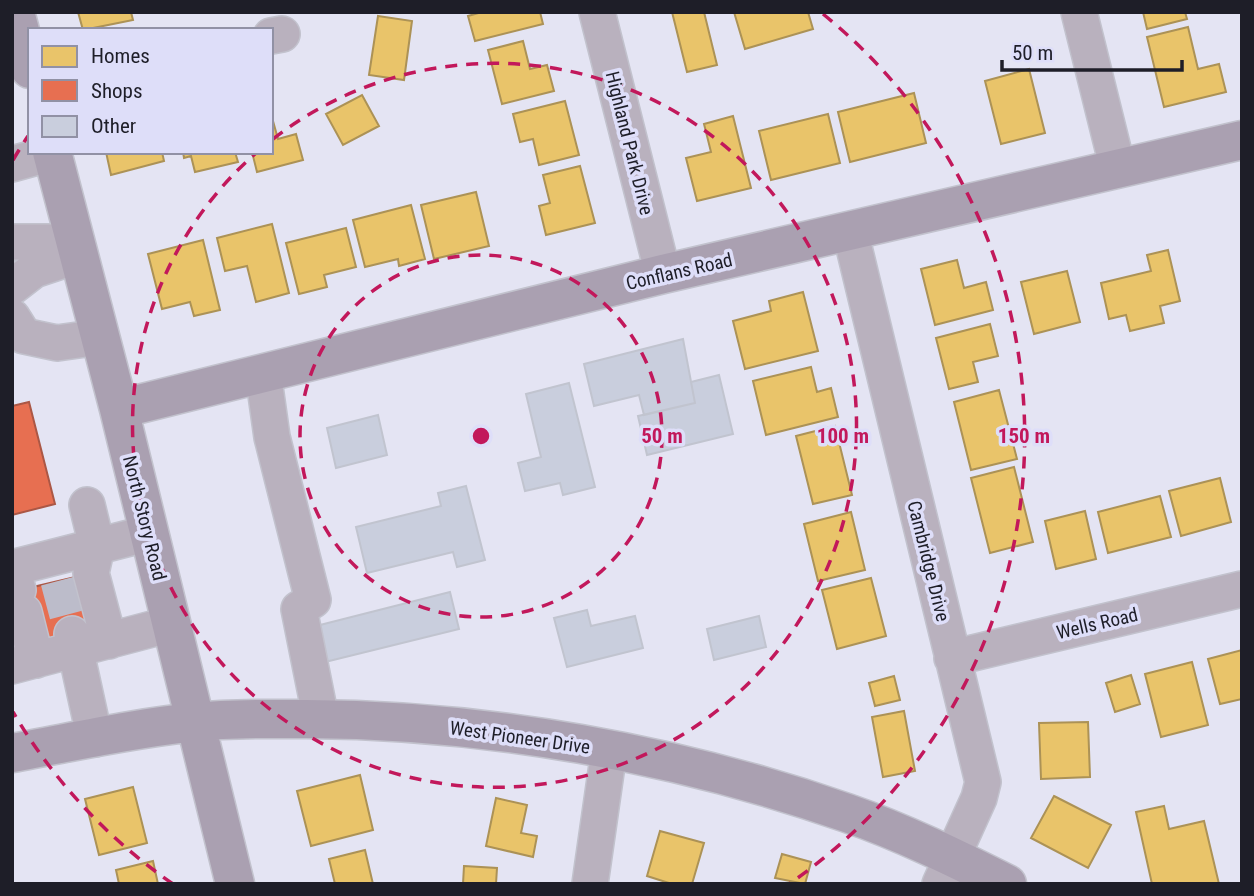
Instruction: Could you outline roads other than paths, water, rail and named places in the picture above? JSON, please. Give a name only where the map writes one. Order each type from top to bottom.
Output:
[{"type":"main road","points":[[15,12],[28,61]]},
{"type":"main road","name":"Conflans Road","points":[[119,409],[663,274],[1242,140]]},
{"type":"main road","name":"North Story Road","points":[[52,154],[119,409],[234,884]]},
{"type":"main road","name":"West Pioneer Drive","points":[[13,750],[194,722],[321,719],[439,725],[533,736],[609,751],[791,795],[849,813],[946,870],[1007,884]]},
{"type":"street","name":"Highland Park Drive","points":[[597,12],[663,274]]},
{"type":"street","points":[[1079,12],[1118,169]]},
{"type":"street","points":[[12,164],[48,154]]},
{"type":"street","name":"Cambridge Drive","points":[[850,231],[983,782],[979,798],[946,870]]},
{"type":"street","points":[[12,242],[77,249]]},
{"type":"street","points":[[13,285],[34,270],[77,249]]},
{"type":"street","points":[[12,317],[24,335],[57,343],[100,337]]},
{"type":"street","points":[[263,373],[272,437],[313,600],[299,609],[321,719]]},
{"type":"street","points":[[87,505],[97,546],[91,573],[109,641]]},
{"type":"street","points":[[149,533],[97,546],[55,570],[12,568],[21,601],[24,663],[74,642],[109,641],[171,624]]},
{"type":"street","name":"Wells Road","points":[[952,658],[1242,589]]},
{"type":"street","points":[[74,642],[95,739]]},
{"type":"street","points":[[590,884],[609,751]]},
{"type":"tunnel","points":[[58,581],[72,634]]}]
